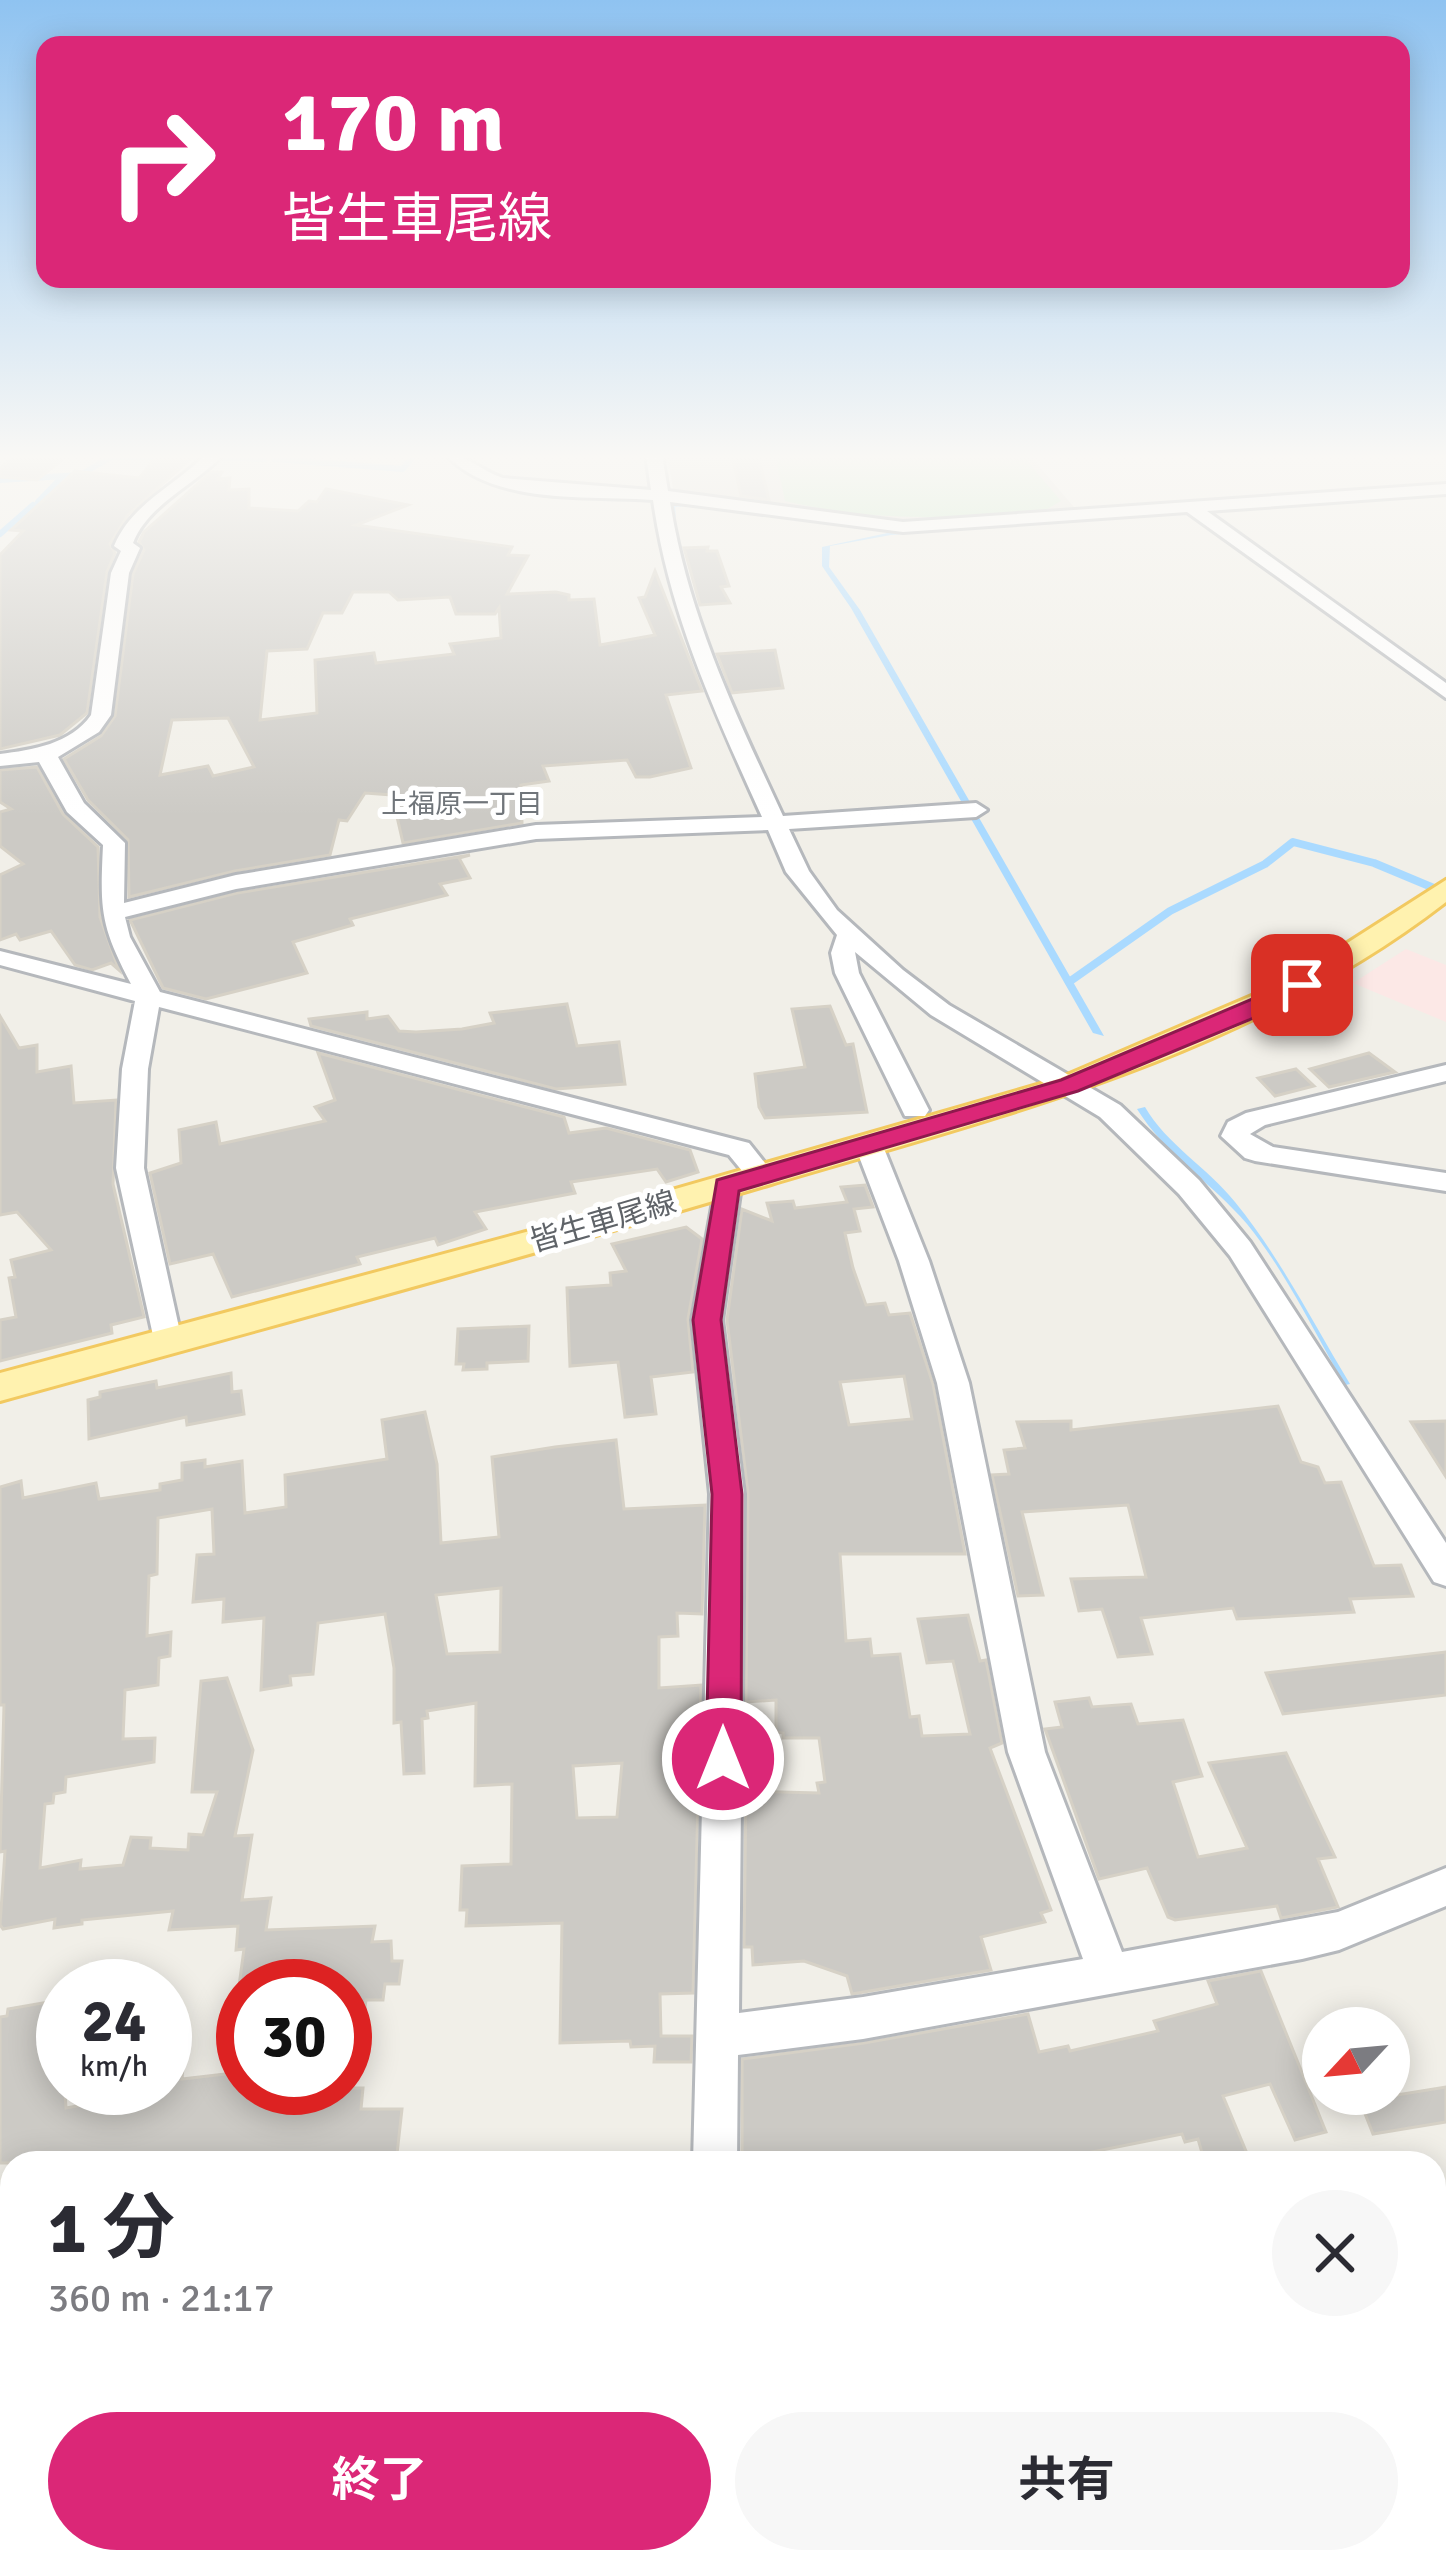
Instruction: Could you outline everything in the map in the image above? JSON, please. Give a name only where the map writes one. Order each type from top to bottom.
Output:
[{"type":"main road","name":"皆生車尾線","points":[[0,1387],[744,1182],[1069,1086],[1241,1016],[1302,985],[1381,938],[1446,888]]},
{"type":"street","points":[[0,760],[46,755],[92,728],[101,715],[120,575]]},
{"type":"street","points":[[674,575],[703,664],[798,872],[849,934],[940,1010],[1110,1111],[1153,1150],[1240,1249],[1446,1572]]},
{"type":"street","points":[[1286,575],[1445,690]]},
{"type":"street","points":[[46,755],[75,807],[114,843],[112,913],[118,937],[149,995],[135,1069],[130,1168],[167,1341]]},
{"type":"street","points":[[112,913],[236,882],[536,832],[966,810]]},
{"type":"street","points":[[849,934],[843,953],[848,973],[915,1110]]},
{"type":"street","points":[[0,958],[739,1150],[744,1182],[707,1320],[727,1494],[715,2151]]},
{"type":"street","points":[[1446,1073],[1256,1119],[1235,1136],[1244,1146],[1273,1156],[1446,1182]]},
{"type":"street","points":[[869,1146],[914,1261],[953,1383],[1001,1619],[1003,1656],[1039,1786],[1110,1975]]},
{"type":"street","points":[[717,2037],[863,2018],[1339,1931],[1446,1887]]},
{"type":"shaded area","points":[[1406,949],[1446,965],[1446,1022],[1353,983]]},
{"type":"water","points":[[828,575],[835,575],[860,610],[1104,1036],[1093,1033]]},
{"type":"water","points":[[1145,1107],[1251,1223],[1350,1384],[1345,1385],[1287,1282],[1247,1224],[1161,1140],[1137,1109]]},
{"type":"building","points":[[0,575],[107,575],[87,713],[60,735],[0,749]]},
{"type":"building","points":[[133,575],[517,575],[507,594],[556,592],[569,595],[569,600],[594,599],[600,645],[655,635],[639,598],[645,597],[657,575],[702,691],[666,695],[691,768],[636,777],[627,760],[543,766],[549,781],[521,785],[522,823],[403,843],[392,795],[365,793],[347,821],[339,820],[330,855],[235,871],[129,897],[128,840],[88,800],[64,759],[101,736],[115,716]],"holes":[[[353,592],[389,592],[398,600],[450,597],[456,614],[495,614],[499,608],[501,638],[450,644],[454,654],[376,663],[374,653],[315,660],[317,713],[260,720],[267,651],[307,649],[323,613],[342,613]],[[228,718],[254,767],[213,776],[208,766],[160,775],[172,720]]]},
{"type":"building","points":[[692,575],[725,575],[729,586],[721,587],[730,603],[700,605]]},
{"type":"building","points":[[775,650],[783,688],[732,693],[717,654]]},
{"type":"building","points":[[37,767],[63,814],[98,847],[100,917],[119,970],[111,963],[92,970],[75,965],[51,931],[0,940],[0,875],[23,864],[0,846],[0,812],[11,809],[0,802],[0,770]]},
{"type":"building","points":[[470,855],[459,858],[470,878],[440,884],[447,895],[350,919],[353,925],[293,942],[307,973],[206,999],[163,988],[130,920],[237,893]]},
{"type":"building","points":[[567,1004],[577,1046],[619,1042],[625,1084],[556,1089],[311,1026],[309,1019],[367,1012],[367,1019],[388,1016],[399,1031],[416,1032],[462,1029],[494,1023],[490,1013]]},
{"type":"building","points":[[830,1006],[846,1045],[853,1044],[867,1112],[765,1118],[755,1074],[805,1067],[792,1009]]},
{"type":"building","points":[[0,1016],[19,1048],[37,1045],[37,1072],[71,1066],[74,1103],[116,1100],[113,1184],[144,1317],[111,1325],[112,1333],[0,1361],[0,1320],[16,1317],[11,1260],[51,1250],[17,1212],[0,1215]]},
{"type":"building","points":[[318,1053],[564,1117],[569,1133],[606,1128],[690,1150],[698,1172],[666,1182],[657,1169],[571,1182],[575,1193],[475,1212],[486,1229],[438,1245],[435,1238],[357,1257],[360,1264],[232,1297],[213,1254],[170,1264],[150,1173],[181,1163],[179,1130],[216,1122],[220,1144],[325,1121],[315,1107],[335,1100]]},
{"type":"building","points":[[1369,1053],[1395,1072],[1329,1087],[1310,1069]]},
{"type":"building","points":[[1296,1069],[1314,1086],[1275,1096],[1258,1078]]},
{"type":"building","points":[[865,1185],[873,1207],[854,1209],[860,1231],[845,1233],[866,1305],[885,1303],[889,1315],[910,1313],[933,1384],[965,1554],[840,1554],[846,1641],[870,1639],[872,1656],[900,1654],[910,1717],[919,1716],[922,1736],[970,1734],[953,1661],[927,1663],[918,1619],[968,1615],[980,1661],[986,1660],[1002,1743],[990,1748],[1051,1910],[1041,1913],[1045,1922],[981,1937],[991,1970],[852,1994],[847,1976],[804,1961],[753,1965],[752,1947],[744,1947],[746,1791],[819,1793],[817,1783],[825,1782],[819,1738],[783,1738],[783,1733],[776,1732],[776,1700],[746,1702],[748,1493],[727,1320],[742,1209],[772,1221],[767,1203],[793,1201],[795,1208],[847,1202],[841,1187]],"holes":[[[904,1376],[912,1419],[849,1425],[840,1382]]]},
{"type":"building","points":[[686,1227],[702,1239],[688,1319],[693,1372],[651,1377],[656,1414],[625,1417],[618,1362],[570,1366],[567,1288],[611,1285],[610,1273],[626,1271],[612,1244]]},
{"type":"building","points":[[529,1326],[528,1361],[487,1363],[487,1369],[463,1370],[464,1364],[456,1364],[458,1329]]},
{"type":"building","points":[[231,1373],[232,1392],[241,1391],[244,1414],[187,1425],[186,1417],[89,1439],[88,1400],[100,1397],[100,1392],[156,1381],[157,1388]]},
{"type":"building","points":[[1278,1406],[1301,1462],[1318,1467],[1325,1483],[1341,1482],[1374,1566],[1401,1565],[1413,1596],[1350,1599],[1354,1612],[1237,1619],[1233,1608],[1141,1618],[1152,1654],[1118,1657],[1102,1609],[1079,1611],[1071,1579],[1146,1577],[1128,1505],[1022,1512],[1043,1595],[1018,1596],[992,1475],[1009,1474],[1004,1450],[1025,1448],[1017,1422],[1071,1421],[1071,1430]]},
{"type":"building","points":[[425,1412],[437,1464],[441,1543],[499,1537],[492,1457],[555,1447],[616,1440],[624,1509],[705,1505],[702,1614],[677,1613],[678,1636],[659,1637],[659,1688],[701,1685],[693,1993],[660,1994],[661,2036],[692,2036],[691,2062],[654,2062],[655,2046],[631,2047],[630,2041],[560,2043],[562,1923],[466,1926],[467,1910],[460,1910],[462,1866],[511,1864],[512,1784],[475,1786],[476,1703],[427,1711],[428,1718],[422,1719],[424,1773],[404,1774],[401,1722],[394,1723],[394,1668],[385,1614],[318,1623],[313,1674],[290,1676],[291,1685],[261,1690],[264,1618],[223,1622],[224,1599],[193,1602],[197,1555],[214,1554],[212,1509],[158,1518],[157,1574],[149,1576],[147,1636],[171,1632],[170,1656],[159,1658],[158,1685],[125,1690],[123,1739],[155,1738],[154,1762],[66,1777],[65,1792],[54,1794],[53,1803],[45,1804],[40,1868],[81,1860],[80,1869],[123,1865],[131,1837],[151,1838],[150,1848],[188,1850],[189,1834],[203,1835],[217,1792],[192,1792],[201,1681],[227,1678],[253,1750],[235,1836],[252,1835],[242,1900],[271,1898],[266,1930],[375,1926],[372,1942],[391,1941],[392,1961],[402,1961],[399,1984],[385,1984],[383,2000],[372,2000],[372,1959],[243,1959],[244,1949],[236,1950],[238,1926],[169,1930],[173,1911],[82,1920],[82,1924],[54,1928],[55,1919],[3,1929],[0,1925],[5,1851],[0,1852],[4,1705],[0,1705],[0,1487],[21,1481],[23,1498],[96,1483],[99,1499],[160,1490],[160,1484],[182,1480],[182,1463],[205,1460],[205,1467],[242,1461],[245,1513],[286,1507],[285,1475],[387,1459],[382,1420]],"holes":[[[501,1588],[500,1652],[447,1654],[436,1595]],[[622,1763],[617,1817],[577,1818],[573,1766]]]},
{"type":"building","points":[[1446,1421],[1446,1477],[1411,1422]]},
{"type":"building","points":[[1446,1652],[1446,1695],[1283,1714],[1266,1673]]},
{"type":"building","points":[[1089,1698],[1092,1707],[1131,1704],[1138,1724],[1183,1720],[1202,1776],[1173,1782],[1198,1857],[1247,1848],[1209,1763],[1286,1753],[1335,1857],[1318,1859],[1338,1907],[1281,1918],[1277,1906],[1175,1920],[1168,1917],[1147,1868],[1099,1879],[1045,1729],[1062,1727],[1055,1702]]},
{"type":"building","points":[[1261,1971],[1302,2073],[1302,2115],[1319,2115],[1326,2132],[1295,2140],[1270,2084],[1223,2096],[1246,2151],[1202,2151],[1198,2139],[1185,2142],[1182,2134],[1097,2151],[742,2151],[742,2059],[1028,2014],[1039,2052],[1068,2046],[1070,2051],[1158,2031],[1154,2021],[1217,2004],[1208,1981]]},
{"type":"building","points":[[36,2004],[36,2115],[192,2115],[192,2078],[216,2075],[216,2115],[372,2115],[372,2109],[402,2109],[397,2151],[0,2151],[0,2017],[7,2016],[8,2009]]},
{"type":"building","points":[[1446,2087],[1446,2122],[1373,2134],[1366,2115],[1410,2115],[1410,2093]]},
{"type":"waterway","points":[[1069,982],[1170,911],[1265,864],[1293,842],[1374,863],[1446,893]]},
{"type":"district","name":"上福原一丁目","points":[[462,804]]},
{"type":"route","points":[[723,1759],[727,1494],[707,1320],[727,1186],[1069,1086],[1241,1016],[1302,985]]}]
